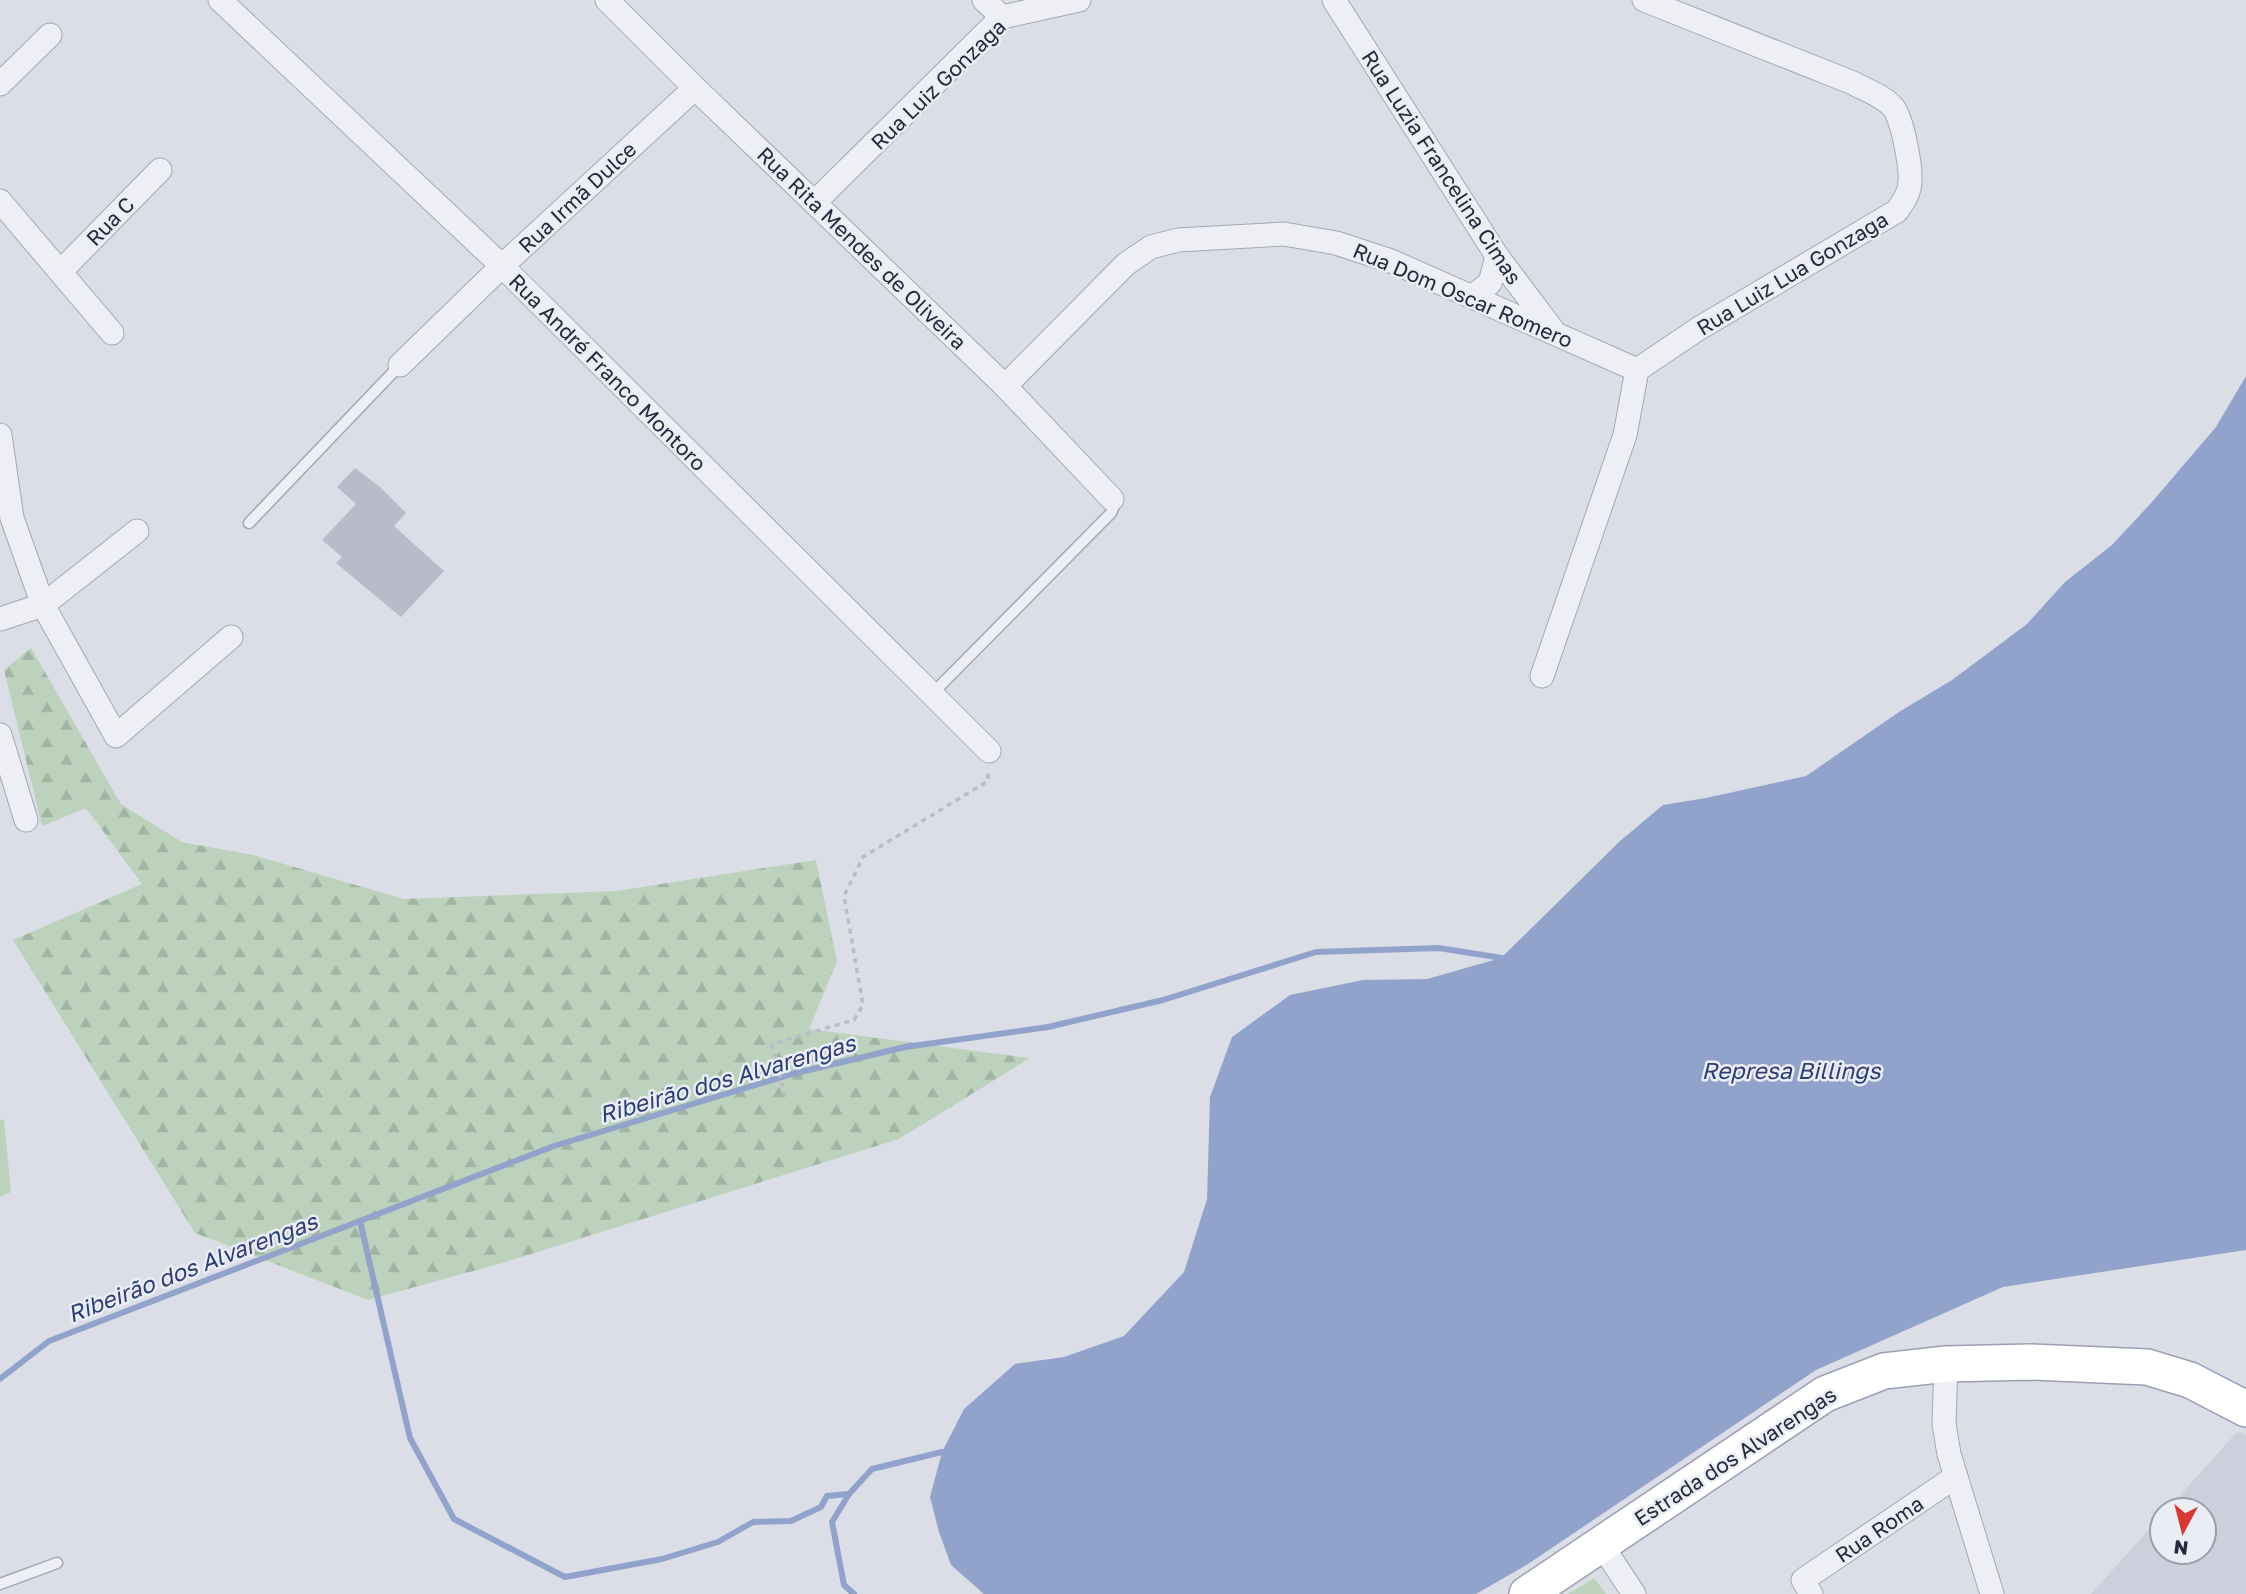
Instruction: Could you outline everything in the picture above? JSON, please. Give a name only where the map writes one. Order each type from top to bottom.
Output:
[{"type":"main road","name":"Estrada dos Alvarengas","points":[[1527,1594],[1825,1394],[1884,1371],[1946,1364],[2044,1362],[2147,1367],[2190,1380],[2246,1409]]},
{"type":"street","name":"Rua André Franco Montoro","points":[[220,0],[502,267],[989,751]]},
{"type":"street","name":"Rua Rita Mendes de Oliveira","points":[[607,0],[1005,386],[1112,499]]},
{"type":"street","points":[[984,0],[1002,18]]},
{"type":"street","name":"Rua Luiz Gonzaga","points":[[815,202],[1002,18],[1079,0]]},
{"type":"street","name":"Rua Luzia Francelina Cimas","points":[[1334,0],[1497,256],[1554,331]]},
{"type":"street","name":"Rua Luiz Lua Gonzaga","points":[[1637,370],[1698,328],[1897,211],[1906,198],[1910,180],[1901,121],[1893,107],[1878,96],[1853,83],[1644,0]]},
{"type":"street","points":[[0,84],[50,35]]},
{"type":"street","name":"Rua Irmã Dulce","points":[[400,365],[695,88]]},
{"type":"street","name":"Rua C","points":[[61,271],[160,170]]},
{"type":"street","points":[[1,206],[61,271],[112,333]]},
{"type":"street","name":"Rua Dom Oscar Romero","points":[[1005,386],[1126,264],[1151,247],[1178,240],[1284,234],[1336,243],[1391,261],[1637,370]]},
{"type":"street","points":[[1472,296],[1490,283],[1497,256]]},
{"type":"street","points":[[1542,676],[1625,435],[1637,370]]},
{"type":"street","points":[[0,435],[12,518],[43,605],[116,736],[231,637]]},
{"type":"street","points":[[0,619],[43,605],[136,531]]},
{"type":"street","points":[[0,735],[26,820]]},
{"type":"street","points":[[1946,1364],[1944,1424],[1955,1477],[1992,1594]]},
{"type":"street","name":"Rua Roma","points":[[1807,1587],[1955,1477]]},
{"type":"street","points":[[1601,1544],[1634,1594]]},
{"type":"lane","points":[[249,523],[400,365]]},
{"type":"lane","points":[[932,694],[1111,513],[1115,504],[1112,499]]},
{"type":"lane","points":[[0,1584],[57,1563]]},
{"type":"path","points":[[785,1097],[772,1044],[854,1020],[863,1005],[844,896],[863,857],[988,781],[989,751]]},
{"type":"shaded area","points":[[2237,1432],[2246,1435],[2246,1594],[2091,1594],[2148,1531],[2148,1566],[2218,1566],[2218,1496],[2180,1496]]},
{"type":"green space","points":[[31,648],[121,804],[182,842],[253,855],[404,899],[616,891],[816,860],[837,961],[809,1029],[1030,1058],[899,1139],[502,1263],[368,1300],[195,1233],[13,940],[142,884],[86,808],[42,826],[4,670]]},
{"type":"green space","points":[[4,1119],[11,1192],[0,1197],[0,1120]]},
{"type":"green space","points":[[1594,1578],[1606,1594],[1568,1594]]},
{"type":"water","name":"Represa Billings","points":[[2246,376],[2246,1250],[2003,1287],[1816,1370],[1528,1564],[1476,1594],[984,1594],[951,1565],[930,1497],[942,1452],[964,1409],[1015,1364],[1064,1357],[1124,1336],[1184,1272],[1207,1199],[1210,1097],[1232,1037],[1290,995],[1363,980],[1427,979],[1501,958],[1620,841],[1663,805],[1806,776],[1899,712],[1952,680],[2027,624],[2065,582],[2112,545],[2152,502],[2216,427]]},
{"type":"building","points":[[355,468],[380,487],[406,513],[394,526],[444,571],[401,617],[336,563],[342,557],[322,540],[356,504],[337,487]]},
{"type":"waterway","name":"Ribeirão dos Alvarengas","points":[[0,1379],[49,1341],[554,1146],[792,1074],[905,1047],[1048,1027],[1163,1000],[1316,952],[1439,948],[1502,958]]},
{"type":"waterway","points":[[360,1221],[410,1438],[454,1519],[565,1577],[662,1559],[718,1542],[753,1522],[791,1521],[821,1507],[827,1496],[849,1494],[872,1469],[942,1452]]},
{"type":"waterway","points":[[849,1494],[832,1522],[844,1585],[854,1594]]}]
